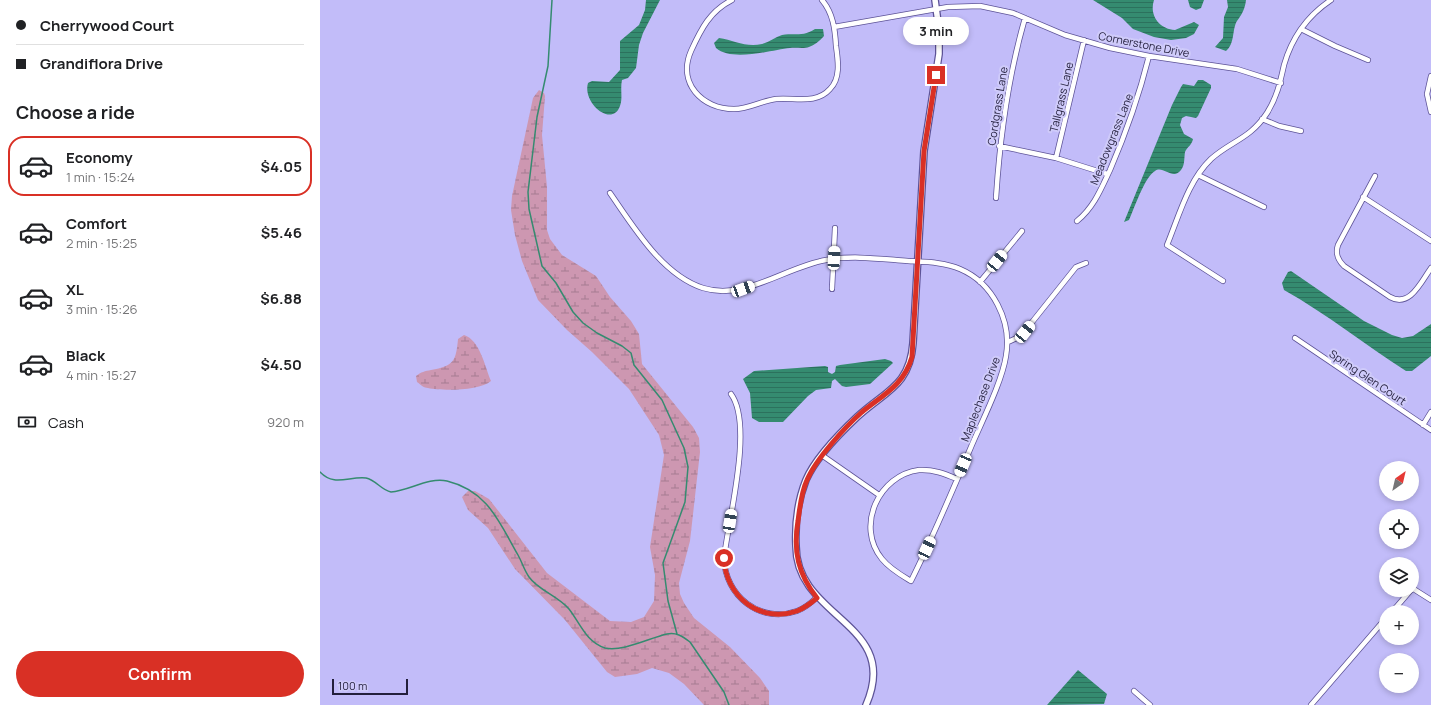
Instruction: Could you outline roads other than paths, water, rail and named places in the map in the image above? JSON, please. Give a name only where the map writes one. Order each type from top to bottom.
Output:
[{"type":"street","points":[[732,0],[720,7],[708,19],[686,64],[686,77],[694,90],[702,98],[721,107],[742,109],[780,99],[812,99],[827,93],[834,84],[838,73],[834,27],[830,12],[822,0]]},
{"type":"street","points":[[866,705],[872,692],[874,677],[873,663],[868,650],[852,629],[817,598],[804,580],[796,546],[804,489],[809,474],[857,417],[895,388],[907,370],[912,351],[924,151],[939,54],[939,30],[934,0]]},
{"type":"street","points":[[1223,281],[1167,245],[1191,187],[1198,175],[1216,154],[1247,135],[1262,119],[1276,98],[1288,54],[1301,28],[1311,16],[1331,0]]},
{"type":"street","name":"Cornerstone Drive","points":[[834,27],[936,9],[960,6],[980,6],[1001,9],[1084,40],[1149,56],[1237,69],[1281,83]]},
{"type":"street","name":"Cordgrass Lane","points":[[996,198],[999,146],[1010,73],[1025,18]]},
{"type":"street","points":[[1301,28],[1325,42],[1368,60]]},
{"type":"street","name":"Tallgrass Lane","points":[[1056,158],[1084,40]]},
{"type":"street","name":"Meadowgrass Lane","points":[[1077,221],[1093,206],[1107,174],[1131,118],[1149,56]]},
{"type":"street","points":[[1431,76],[1427,94],[1431,112]]},
{"type":"street","points":[[1262,119],[1279,126],[1301,131]]},
{"type":"street","points":[[999,146],[1056,158],[1107,174]]},
{"type":"street","points":[[1198,175],[1264,207]]},
{"type":"street","points":[[1375,176],[1338,245],[1336,252],[1341,263],[1390,297],[1397,300],[1410,296],[1431,268]]},
{"type":"street","name":"Maplechase Drive","points":[[610,193],[652,250],[681,276],[703,288],[720,291],[735,291],[800,266],[834,258],[918,261],[952,266],[967,273],[980,282],[992,296],[1001,312],[1008,342],[1005,364],[958,479],[911,581],[888,565],[882,559],[874,546],[870,525],[873,510],[879,495]]},
{"type":"street","points":[[1363,198],[1431,241]]},
{"type":"street","points":[[832,289],[835,228]]},
{"type":"street","points":[[980,282],[1022,231]]},
{"type":"street","points":[[1008,342],[1021,336],[1076,268],[1086,263]]},
{"type":"street","name":"Spring Glen Court","points":[[1295,338],[1431,430]]},
{"type":"street","points":[[731,394],[737,408],[740,444],[724,558],[725,570],[729,583],[745,603],[767,614],[796,612],[817,598]]},
{"type":"street","points":[[1423,425],[1431,412]]},
{"type":"street","points":[[823,456],[879,495],[894,480],[913,472],[937,472],[958,479]]},
{"type":"street","points":[[1419,592],[1430,597]]},
{"type":"street","points":[[1398,605],[1405,597]]},
{"type":"street","points":[[1311,705],[1379,626]]},
{"type":"street","points":[[1134,691],[1150,705]]},
{"type":"waterway","points":[[552,0],[548,66],[537,117],[528,192],[529,209],[542,266],[556,283],[573,312],[583,323],[631,353],[634,365],[662,400],[684,448],[688,467],[685,502],[663,563],[668,601],[677,634]]},
{"type":"waterway","points":[[320,472],[325,476],[336,480],[360,478],[370,479],[387,491],[391,492],[426,482],[440,480],[461,486],[473,492],[491,509],[529,577],[533,582],[559,600],[569,609],[588,637],[598,645],[612,649],[628,646],[667,634],[679,635],[690,642],[724,692],[729,705]]}]
